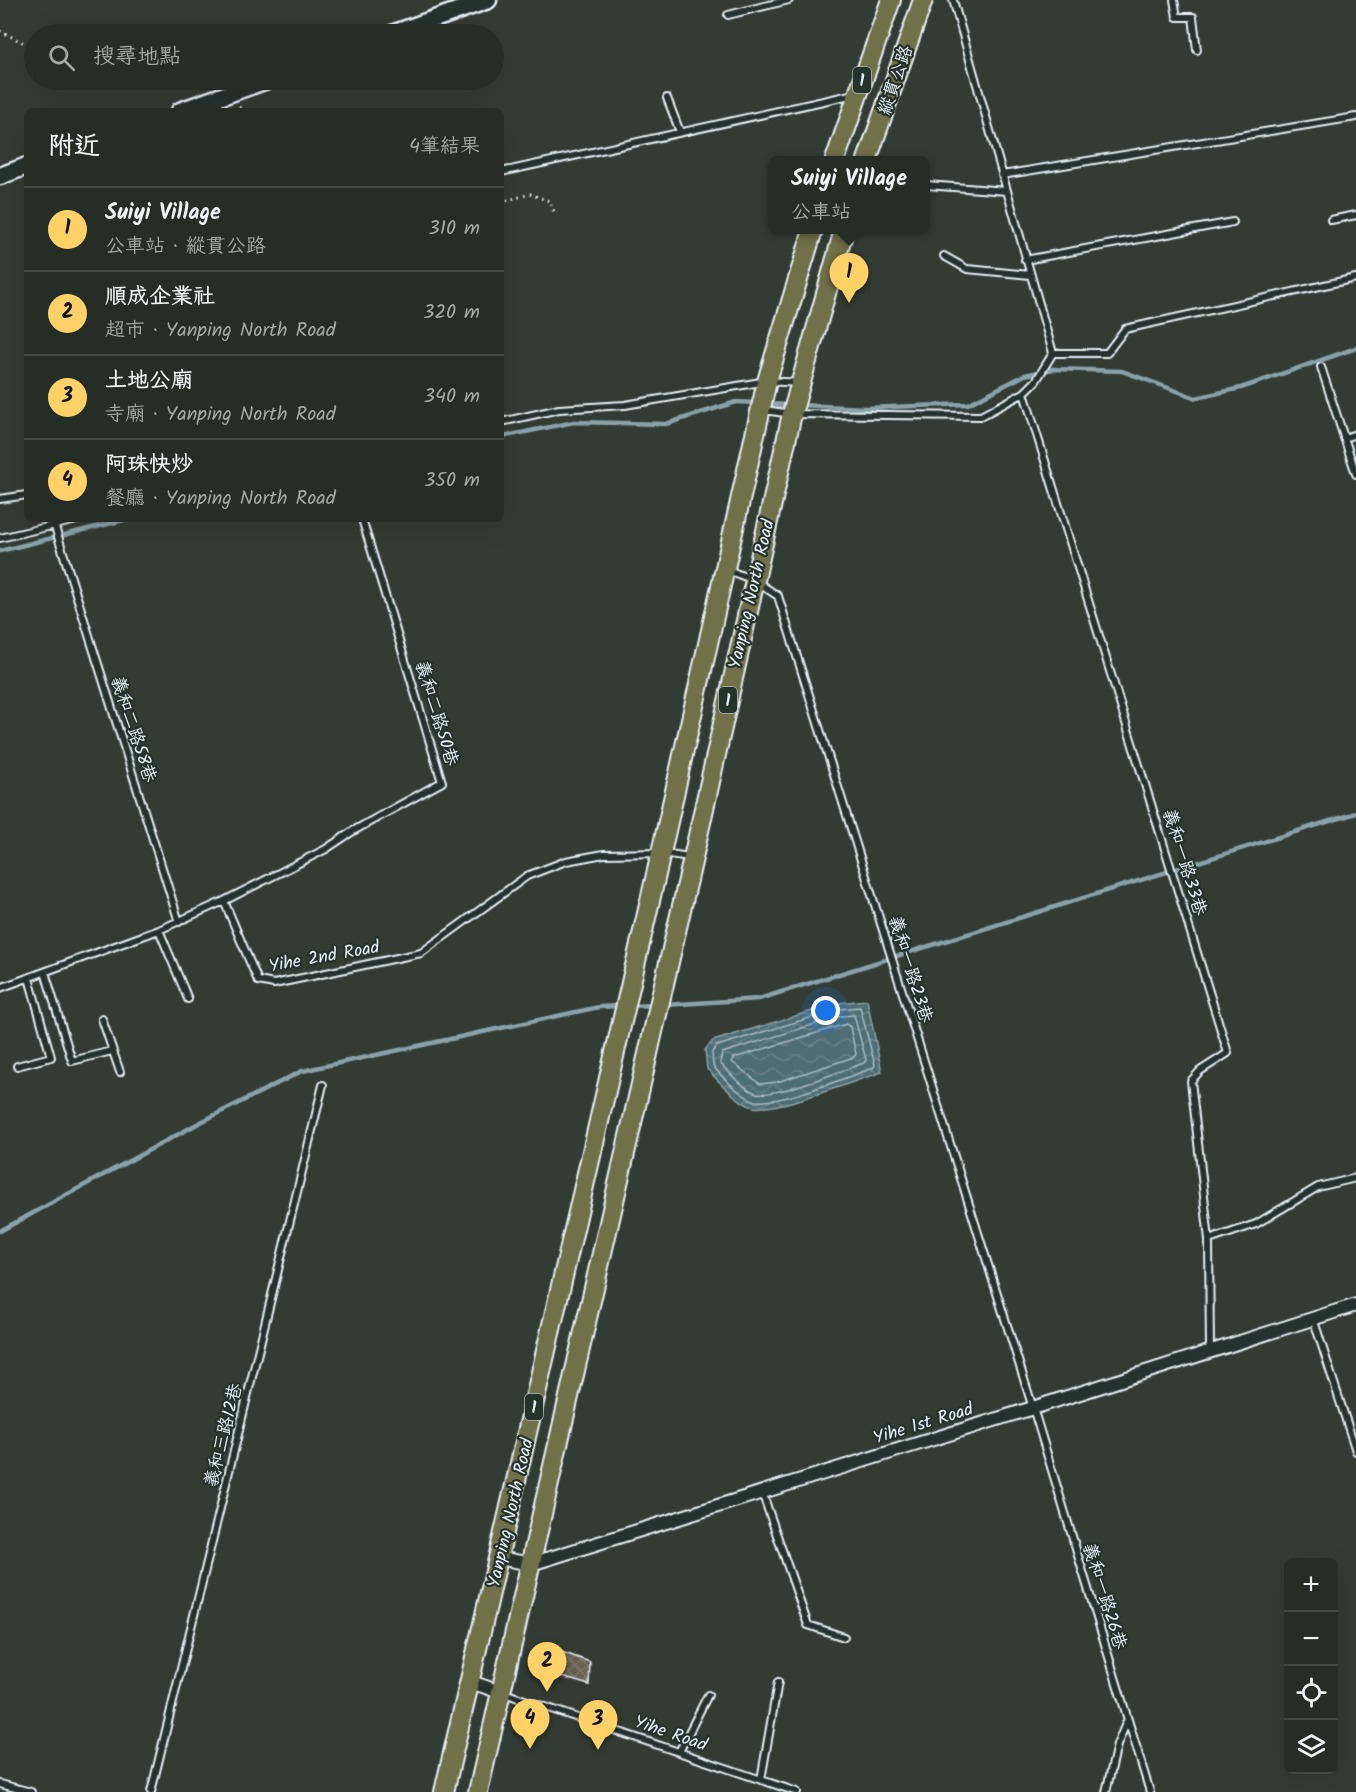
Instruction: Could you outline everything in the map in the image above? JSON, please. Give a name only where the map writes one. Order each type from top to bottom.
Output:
[{"type":"main road","name":"縱貫公路","points":[[836,156],[891,0]]},
{"type":"main road","name":"縱貫公路","points":[[868,156],[923,0]]},
{"type":"main road","name":"1","points":[[760,409],[812,234]]},
{"type":"main road","name":"1","points":[[792,414],[843,234]]},
{"type":"main road","name":"Yanping North Road","points":[[444,1792],[634,973],[760,409]]},
{"type":"main road","name":"Yanping North Road","points":[[478,1792],[664,986],[792,414]]},
{"type":"street","points":[[420,24],[488,0]]},
{"type":"street","points":[[188,108],[239,90]]},
{"type":"street","points":[[0,176],[24,167]]},
{"type":"street","name":"Yihe 1st Road","points":[[499,1558],[531,1564],[1356,1305]]},
{"type":"street","points":[[471,1682],[500,1692]]},
{"type":"lane","points":[[728,15],[789,0]]},
{"type":"lane","points":[[760,409],[792,414],[981,416],[1024,393],[1036,381],[1053,353],[952,0]]},
{"type":"lane","points":[[1174,0],[1177,17],[1192,17],[1197,50]]},
{"type":"lane","points":[[504,171],[857,94]]},
{"type":"lane","points":[[667,98],[680,132]]},
{"type":"lane","points":[[1002,175],[1356,117]]},
{"type":"lane","points":[[930,185],[1007,191]]},
{"type":"lane","points":[[1331,220],[1356,215]]},
{"type":"lane","points":[[1025,260],[1233,222]]},
{"type":"lane","points":[[944,256],[967,269],[1030,275]]},
{"type":"lane","points":[[1053,353],[1107,353],[1125,329],[1356,278]]},
{"type":"lane","points":[[1321,367],[1356,474]]},
{"type":"lane","points":[[504,421],[559,409],[625,405],[767,381],[800,383]]},
{"type":"lane","name":"義和一路33巷","points":[[1024,393],[1228,1053],[1200,1071],[1191,1081],[1209,1240],[1210,1350]]},
{"type":"lane","points":[[1344,438],[1356,434]]},
{"type":"lane","points":[[0,499],[24,495]]},
{"type":"lane","points":[[0,538],[55,529],[72,522]]},
{"type":"lane","name":"義和二路50巷","points":[[224,901],[326,849],[353,831],[442,782],[363,522]]},
{"type":"lane","name":"義和二路58巷","points":[[55,529],[179,922]]},
{"type":"lane","name":"義和一路23巷","points":[[725,569],[754,580],[778,596],[1033,1408]]},
{"type":"lane","name":"Yihe 2nd Road","points":[[224,901],[258,981],[274,984],[421,953],[527,876],[566,861],[604,854],[661,853],[693,858]]},
{"type":"lane","points":[[0,988],[159,930],[224,901]]},
{"type":"lane","points":[[159,930],[188,999]]},
{"type":"lane","points":[[45,972],[72,1061],[112,1051]]},
{"type":"lane","points":[[17,1066],[51,1057],[28,978]]},
{"type":"lane","points":[[102,1018],[120,1072]]},
{"type":"lane","name":"義和三路12巷","points":[[151,1792],[323,1085]]},
{"type":"lane","points":[[1209,1240],[1256,1224],[1318,1187],[1356,1178]]},
{"type":"lane","points":[[1313,1318],[1356,1451]]},
{"type":"lane","name":"義和一路26巷","points":[[1033,1408],[1150,1792]]},
{"type":"lane","points":[[762,1492],[808,1624],[844,1637]]},
{"type":"lane","points":[[761,1780],[778,1682]]},
{"type":"lane","name":"Yihe Road","points":[[500,1692],[797,1792]]},
{"type":"lane","points":[[679,1752],[708,1695]]},
{"type":"lane","points":[[1106,1792],[1118,1745],[1127,1721]]},
{"type":"lane","points":[[0,1784],[31,1792]]},
{"type":"path","points":[[0,31],[24,43]]},
{"type":"path","points":[[504,201],[530,194],[549,201],[554,211]]},
{"type":"water","points":[[867,1000],[882,1072],[779,1105],[753,1107],[728,1091],[707,1069],[705,1050],[713,1041],[838,1003]]},
{"type":"building","points":[[545,1646],[590,1662],[589,1685],[538,1670]]},
{"type":"waterway","points":[[800,405],[865,408],[968,404],[1025,375],[1053,369],[1122,371],[1196,398],[1241,388],[1356,348]]},
{"type":"waterway","points":[[504,436],[574,422],[666,424],[736,402],[758,403]]},
{"type":"waterway","points":[[767,404],[791,405]]},
{"type":"waterway","points":[[0,551],[116,522]]},
{"type":"waterway","points":[[664,1005],[759,999],[1356,813]]},
{"type":"waterway","points":[[631,1006],[656,1005]]},
{"type":"waterway","points":[[0,1231],[199,1123],[302,1071],[599,1007],[620,1006]]},
{"type":"place","name":"Suiyi Village","points":[[849,303]]},
{"type":"place","name":"順成企業社","points":[[547,1692]]},
{"type":"place","name":"阿珠快炒","points":[[530,1749]]},
{"type":"place","name":"土地公廟","points":[[598,1750]]}]
